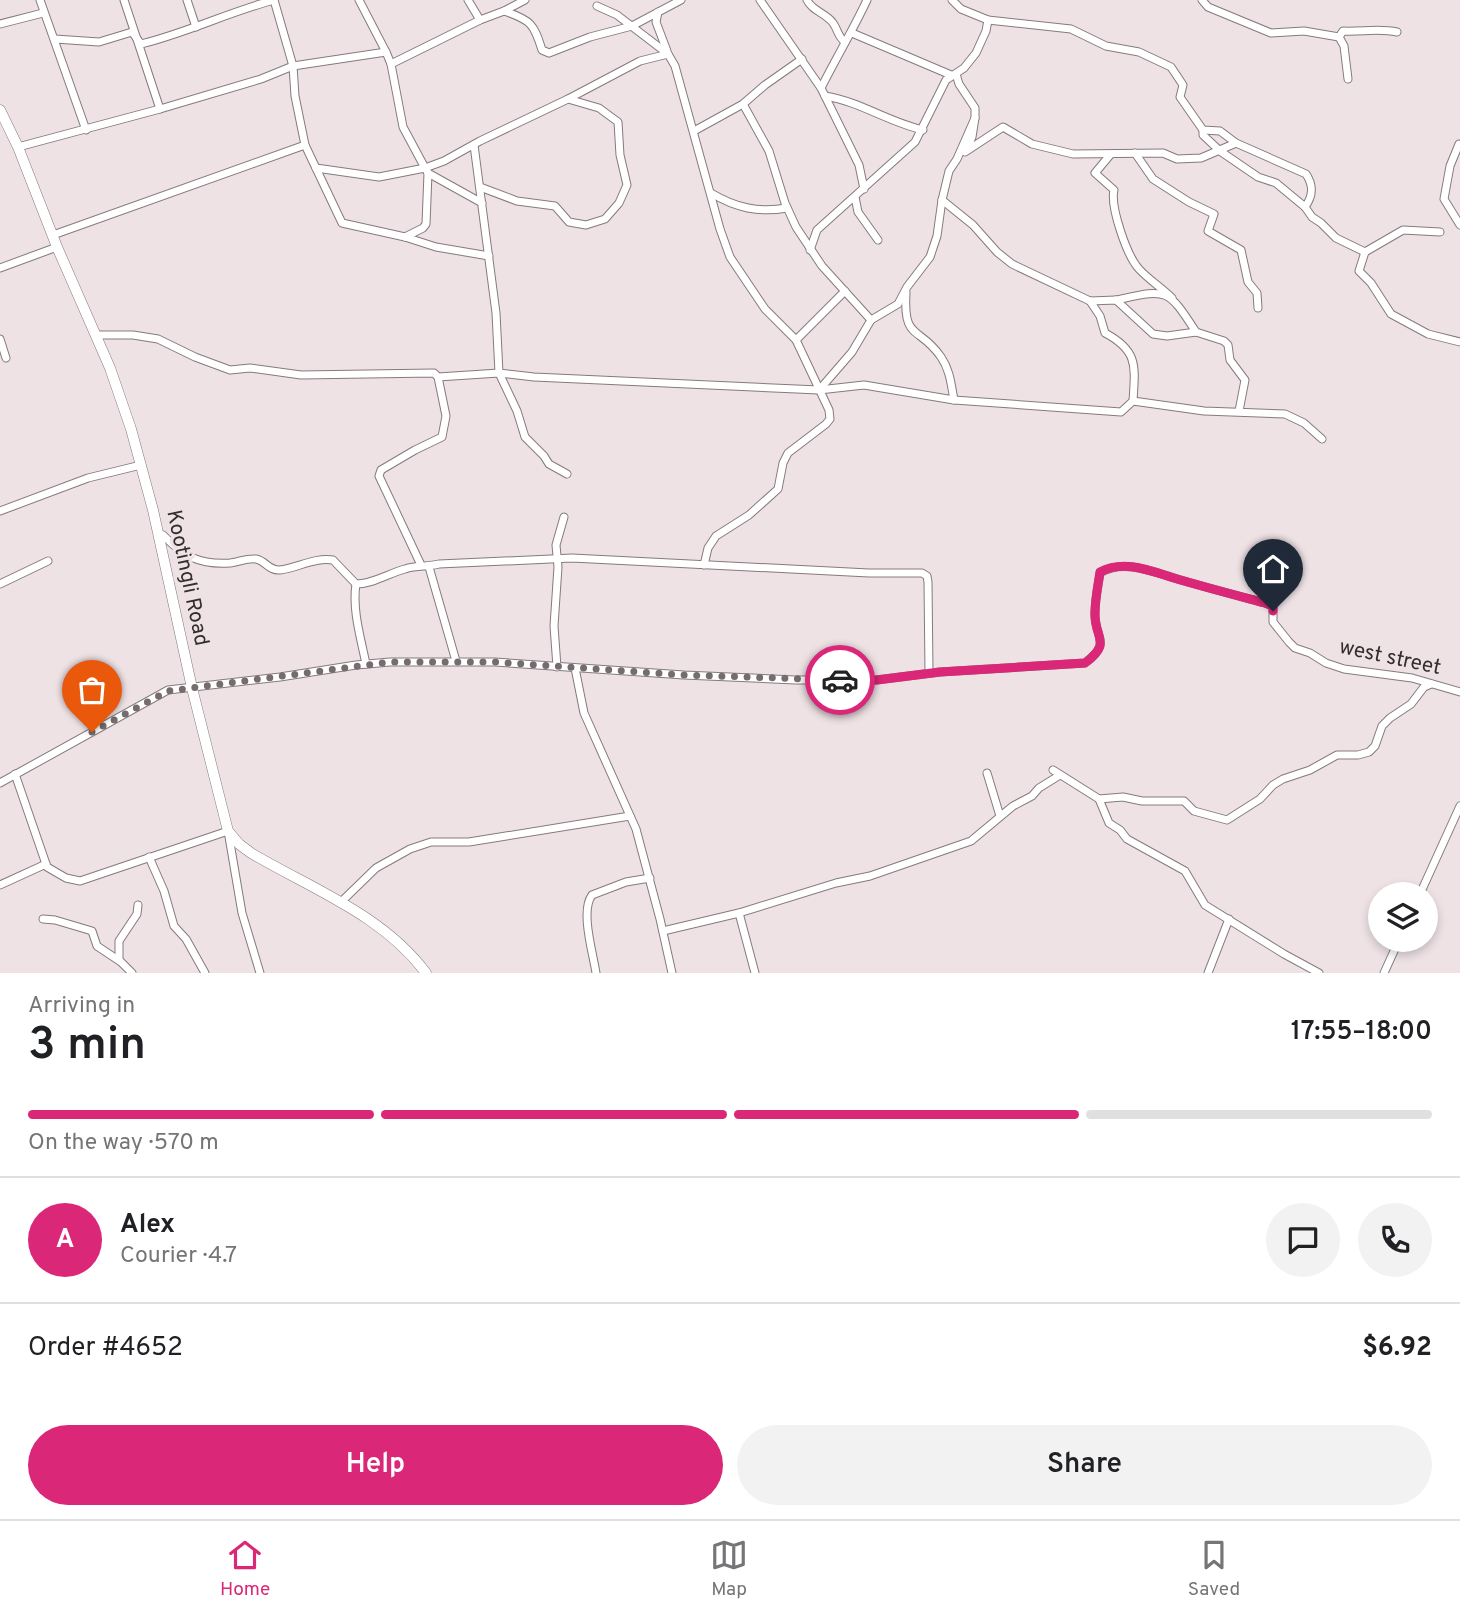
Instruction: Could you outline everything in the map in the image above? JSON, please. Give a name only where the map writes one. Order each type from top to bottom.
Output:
[{"type":"street","points":[[40,0],[86,130]]},
{"type":"street","points":[[124,0],[141,44],[160,109]]},
{"type":"street","points":[[187,0],[196,27]]},
{"type":"street","points":[[141,44],[274,0],[293,66],[295,96],[305,145],[342,223],[436,247],[489,256]]},
{"type":"street","points":[[359,0],[391,64],[402,127],[427,170],[482,203]]},
{"type":"street","points":[[468,0],[480,20]]},
{"type":"street","points":[[391,64],[525,0]]},
{"type":"street","points":[[504,11],[530,22],[536,29],[542,50],[550,53],[590,37],[632,26],[681,0]]},
{"type":"street","points":[[760,0],[823,92],[859,165],[864,189]]},
{"type":"street","points":[[807,0],[809,5],[835,25],[839,38],[845,42]]},
{"type":"street","points":[[823,92],[867,0]]},
{"type":"street","points":[[952,0],[988,20],[1071,29],[1106,46],[1139,52],[1171,66],[1183,85],[1180,97],[1203,130],[1203,135],[1220,151],[1258,177],[1276,183],[1336,238],[1365,252]]},
{"type":"street","points":[[1202,0],[1208,7],[1271,33],[1304,31],[1339,37],[1345,46],[1348,79]]},
{"type":"street","points":[[597,6],[617,15],[668,54]]},
{"type":"street","points":[[657,12],[656,22],[677,71],[725,246],[765,309],[796,340],[820,390],[830,419],[788,453],[783,463],[778,489],[749,515],[716,536],[708,548],[704,565]]},
{"type":"street","points":[[0,24],[43,13]]},
{"type":"street","points":[[810,250],[817,230],[911,147],[923,130],[946,80],[968,64],[976,52],[988,20]]},
{"type":"street","points":[[1339,37],[1343,31],[1383,29],[1397,32]]},
{"type":"street","points":[[55,39],[99,42],[132,32],[141,44]]},
{"type":"street","points":[[852,33],[953,75],[975,108],[972,137],[965,152],[1003,127],[1032,144],[1073,154],[1163,153],[1181,159],[1201,158],[1236,142]]},
{"type":"street","points":[[18,147],[160,109],[261,79],[293,66],[386,52]]},
{"type":"street","points":[[316,168],[379,177],[427,170],[640,61],[668,54]]},
{"type":"street","points":[[694,131],[743,104],[802,59]]},
{"type":"street","points":[[823,92],[923,130]]},
{"type":"street","points":[[480,187],[517,201],[555,206],[569,222],[586,225],[605,219],[619,203],[627,185],[620,155],[618,122],[599,108],[568,99]]},
{"type":"street","points":[[743,104],[769,151],[787,208],[796,227],[810,250],[871,320]]},
{"type":"street","name":"Kootingli Road","points":[[0,110],[96,335],[124,409],[159,534],[192,688],[228,831]]},
{"type":"street","points":[[820,390],[852,352],[871,320],[898,304],[907,287],[930,257],[937,236],[949,171],[975,118]]},
{"type":"street","points":[[1203,130],[1220,131],[1236,142],[1307,174],[1311,182],[1312,198],[1305,207]]},
{"type":"street","points":[[1459,144],[1450,166],[1444,199],[1460,225]]},
{"type":"street","points":[[53,235],[305,145]]},
{"type":"street","points":[[474,145],[499,345],[499,373],[517,411],[525,437],[549,464],[567,474]]},
{"type":"street","points":[[1135,153],[1146,172],[1160,184],[1214,214],[1208,231],[1241,250],[1248,282],[1257,293],[1258,308]]},
{"type":"street","points":[[1110,155],[1096,173],[1114,190],[1112,199],[1119,229],[1138,268],[1172,298],[1196,332]]},
{"type":"street","points":[[405,237],[426,224],[427,170]]},
{"type":"street","points":[[711,193],[725,202],[748,209],[772,211],[787,208]]},
{"type":"street","points":[[855,197],[858,212],[878,240]]},
{"type":"street","points":[[942,200],[973,225],[997,252],[1013,264],[1090,301],[1116,300],[1155,292],[1172,298]]},
{"type":"street","points":[[1440,232],[1404,230],[1365,252],[1359,271],[1371,283],[1391,314],[1428,334],[1460,342]]},
{"type":"street","points":[[0,268],[57,247]]},
{"type":"street","points":[[907,287],[905,314],[912,331],[939,354],[950,374],[954,400]]},
{"type":"street","points":[[796,340],[845,291]]},
{"type":"street","points":[[1116,300],[1153,334],[1167,337],[1196,332],[1224,341],[1228,345],[1230,359],[1245,380],[1239,411]]},
{"type":"street","points":[[438,377],[499,373],[534,377],[820,390],[864,385],[954,400],[1121,412],[1133,401],[1135,370],[1131,353],[1121,341],[1105,333],[1100,316],[1090,301]]},
{"type":"street","points":[[96,335],[133,335],[158,339],[230,370],[250,368],[301,375],[434,373],[438,377],[446,416],[442,437],[381,470],[379,476],[425,566],[456,661]]},
{"type":"street","points":[[0,339],[6,358]]},
{"type":"street","points":[[1133,401],[1204,411],[1289,415],[1304,423],[1322,439]]},
{"type":"street","points":[[0,510],[88,478],[141,465]]},
{"type":"street","points":[[557,667],[554,626],[557,609],[556,545],[564,517]]},
{"type":"street","points":[[159,534],[190,558],[208,562],[226,563],[253,559],[260,560],[275,570],[319,560],[333,560],[355,584],[366,664]]},
{"type":"street","points":[[0,783],[168,691],[366,664],[456,661],[795,680],[877,680],[929,673],[928,582],[927,576],[922,573],[869,573],[556,558],[439,564],[355,584]]},
{"type":"street","points":[[0,584],[48,561]]},
{"type":"street","name":"west street","points":[[929,673],[1085,663],[1095,655],[1101,641],[1094,616],[1100,572],[1107,568],[1126,566],[1153,570],[1273,606],[1273,622],[1289,642],[1295,648],[1310,653],[1325,663],[1343,669],[1412,678],[1460,692]]},
{"type":"street","points":[[575,668],[584,713],[630,816],[650,878],[672,973]]},
{"type":"street","points":[[1099,799],[1116,797],[1142,801],[1184,801],[1194,811],[1227,820],[1260,799],[1283,779],[1310,770],[1336,755],[1369,752],[1375,746],[1382,726],[1407,707],[1424,687],[1432,684]]},
{"type":"street","points":[[663,931],[739,913],[836,883],[870,876],[971,841],[1057,772],[1099,799],[1109,823],[1127,839],[1185,871],[1205,905],[1319,973]]},
{"type":"street","points":[[987,773],[1000,816]]},
{"type":"street","points":[[15,774],[47,867],[66,878],[80,881],[228,831]]},
{"type":"street","points":[[1425,882],[1460,806]]},
{"type":"street","points":[[341,902],[376,868],[410,849],[431,842],[469,842],[630,816]]},
{"type":"street","points":[[228,831],[251,853],[341,902],[400,942],[426,973]]},
{"type":"street","points":[[228,831],[242,913],[260,973]]},
{"type":"street","points":[[149,858],[164,891],[174,926],[186,939],[205,973]]},
{"type":"street","points":[[0,885],[46,864]]},
{"type":"street","points":[[596,973],[587,915],[589,900],[592,895],[626,882],[650,878]]},
{"type":"street","points":[[119,960],[119,941],[138,914],[138,905]]},
{"type":"street","points":[[739,913],[755,973]]},
{"type":"street","points":[[43,919],[92,931],[97,946],[119,960],[132,973]]},
{"type":"street","points":[[1208,973],[1229,919]]},
{"type":"street","points":[[1384,973],[1394,952]]},
{"type":"way so far","points":[[92,732],[168,691],[390,662],[495,662],[684,675],[840,680]]},
{"type":"route","points":[[840,680],[877,680],[940,672],[1085,663],[1095,655],[1101,641],[1094,616],[1100,572],[1107,568],[1126,566],[1153,570],[1265,603],[1273,606],[1273,611]]}]
